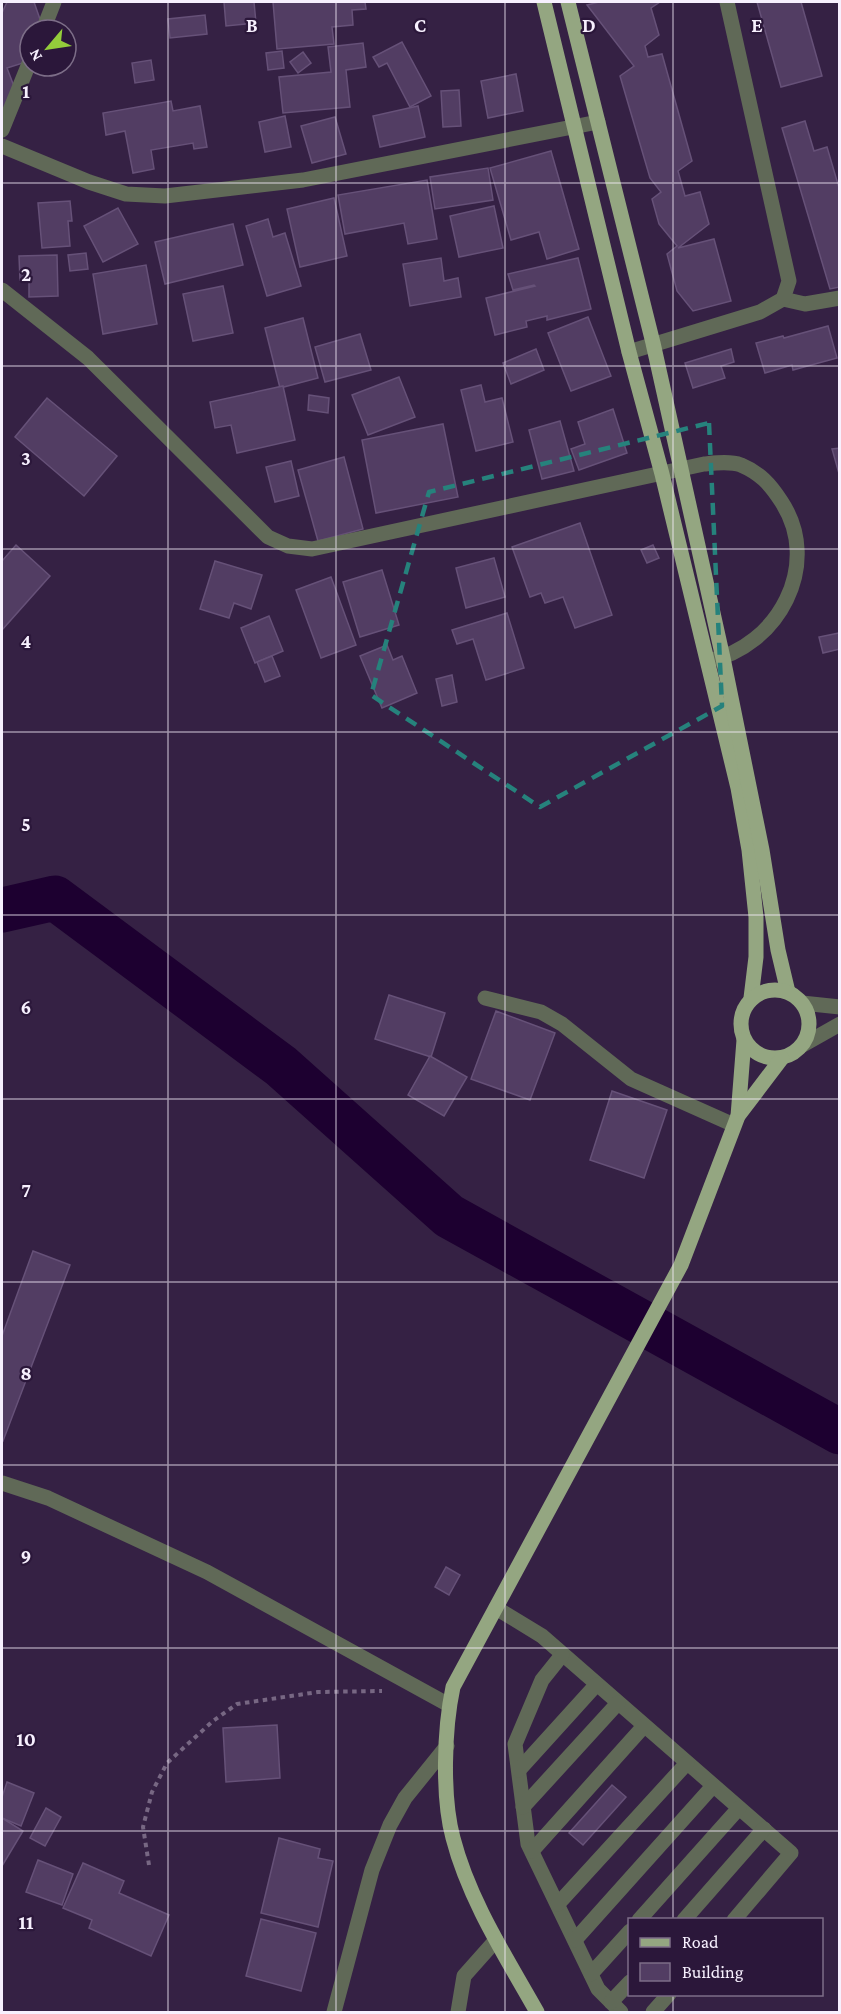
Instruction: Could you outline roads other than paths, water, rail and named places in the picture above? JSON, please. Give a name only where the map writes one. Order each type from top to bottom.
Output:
[{"type":"main road","points":[[544,2],[629,352],[662,474],[755,850],[788,992]]},
{"type":"main road","points":[[568,2],[653,343],[723,658],[755,850],[756,957],[752,998]]},
{"type":"main road","points":[[769,990],[788,992],[802,1003],[807,1013],[809,1025],[807,1036],[793,1054],[771,1059],[750,1049],[740,1029],[741,1018],[744,1007],[752,998],[769,990]]},
{"type":"main road","points":[[537,2013],[476,1900],[453,1837],[447,1788],[449,1705],[453,1687],[681,1265],[736,1120],[744,1040]]},
{"type":"main road","points":[[736,1120],[782,1058]]},
{"type":"street","points":[[48,18],[54,2]]},
{"type":"street","points":[[727,2],[789,280],[783,299]]},
{"type":"street","points":[[2,130],[23,78]]},
{"type":"street","points":[[2,146],[88,182],[126,194],[165,196],[303,180],[598,122]]},
{"type":"street","points":[[2,290],[88,358],[268,537],[288,546],[312,549],[704,464],[740,465],[767,480],[788,512],[798,544],[794,584],[779,614],[750,644],[723,658],[708,661]]},
{"type":"street","points":[[629,352],[760,312],[783,299],[805,304],[840,298]]},
{"type":"street","points":[[485,998],[541,1012],[562,1024],[632,1079],[736,1120]]},
{"type":"street","points":[[802,1003],[840,1007]]},
{"type":"street","points":[[801,1046],[840,1024]]},
{"type":"street","points":[[2,1483],[48,1498],[207,1572],[449,1705]]},
{"type":"street","points":[[496,1608],[542,1636],[791,1853],[736,1918]]},
{"type":"street","points":[[562,1655],[542,1680],[515,1744],[528,1844],[598,1989],[616,2007],[628,1986]]},
{"type":"street","points":[[519,1770],[596,1685]]},
{"type":"street","points":[[524,1807],[618,1703]]},
{"type":"street","points":[[532,1851],[644,1726]]},
{"type":"street","points":[[334,2013],[372,1870],[390,1825],[405,1798],[447,1746]]},
{"type":"street","points":[[558,1904],[687,1763]]},
{"type":"street","points":[[574,1940],[713,1786]]},
{"type":"street","points":[[641,1918],[739,1808]]},
{"type":"street","points":[[686,1918],[764,1829]]},
{"type":"street","points":[[591,1974],[628,1932]]},
{"type":"street","points":[[458,2013],[464,1976],[496,1940]]},
{"type":"street","points":[[653,2013],[668,1996]]},
{"type":"waterway","points":[[2,910],[55,898],[281,1066],[449,1216],[840,1432]]}]
